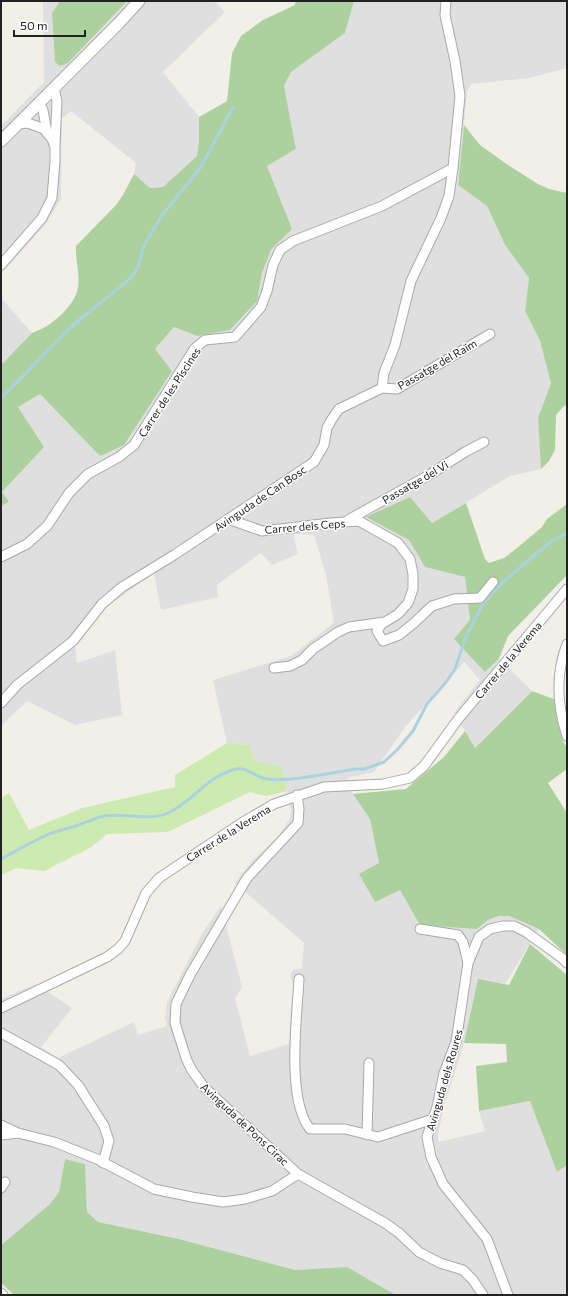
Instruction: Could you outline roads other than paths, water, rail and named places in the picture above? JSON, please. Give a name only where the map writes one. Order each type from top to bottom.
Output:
[{"type":"street","points":[[1,141],[139,1]]},
{"type":"street","points":[[382,388],[384,373],[394,345],[411,281],[441,218],[449,196],[460,96],[455,61],[445,15],[446,1]]},
{"type":"street","points":[[1,265],[42,218],[52,198],[58,101],[47,96]]},
{"type":"street","points":[[47,96],[43,110],[47,133]]},
{"type":"street","points":[[18,124],[28,123],[44,129],[52,139],[55,147]]},
{"type":"street","name":"Carrer de les Piscines","points":[[1,557],[27,544],[47,526],[69,492],[88,474],[119,457],[134,445],[195,348],[206,340],[235,337],[261,307],[267,291],[273,265],[280,250],[293,241],[382,206],[453,168]]},
{"type":"street","name":"Passatge del Raïm","points":[[382,388],[397,389],[490,334]]},
{"type":"street","name":"Avinguda de Can Bosc","points":[[1,703],[17,685],[73,641],[102,604],[122,587],[314,462],[324,445],[327,428],[339,410],[382,388]]},
{"type":"street","name":"Passatge del Vi","points":[[346,522],[484,442]]},
{"type":"street","name":"Carrer dels Ceps","points":[[228,519],[262,531],[359,521],[398,543],[410,559],[413,574],[413,589],[408,603],[398,614],[382,623],[349,627],[338,632],[313,649],[302,660],[290,666],[274,668]]},
{"type":"street","points":[[382,623],[377,631],[383,640],[399,635],[432,606],[454,599],[480,598],[493,582]]},
{"type":"street","name":"Carrer de la Verema","points":[[1,1008],[107,957],[118,950],[128,934],[146,893],[159,878],[243,822],[274,804],[324,787],[383,784],[410,778],[424,766],[459,718],[567,589]]},
{"type":"street","points":[[567,644],[560,664],[558,684],[562,717],[567,736]]},
{"type":"street","name":"Avinguda de Pons Cirac","points":[[297,795],[299,809],[298,823],[247,878],[190,975],[176,1004],[174,1023],[191,1069],[204,1087],[298,1174],[385,1223],[399,1233],[419,1252],[440,1263],[462,1270],[473,1280],[483,1295]]},
{"type":"street","name":"Avinguda dels Roures","points":[[508,1295],[487,1239],[443,1184],[431,1157],[427,1137],[444,1073],[456,1042],[468,963],[476,942],[482,934],[490,929],[508,926],[520,928],[567,963]]},
{"type":"street","name":"Avinguda dels Roures","points":[[420,929],[458,935],[463,942],[468,963]]},
{"type":"street","points":[[299,979],[295,1049],[295,1083],[300,1110],[305,1123],[310,1129],[345,1129],[378,1137],[433,1119]]},
{"type":"street","points":[[1,1033],[59,1064],[78,1085],[104,1126],[109,1141],[103,1163]]},
{"type":"street","points":[[367,1135],[369,1063]]},
{"type":"street","points":[[1,1125],[18,1134],[54,1142],[103,1163],[154,1189],[223,1202],[245,1199],[272,1191],[298,1174]]},
{"type":"street","points":[[1,1135],[18,1134]]},
{"type":"waterway","points":[[1,398],[72,326],[133,276],[138,267],[144,245],[163,214],[201,167],[233,107]]},
{"type":"waterway","points":[[1,859],[47,835],[104,816],[120,815],[153,817],[168,813],[177,808],[217,777],[236,769],[244,770],[263,778],[277,780],[311,777],[355,769],[364,769],[384,762],[398,749],[413,731],[427,704],[447,681],[455,669],[465,639],[484,602],[502,583],[537,553],[552,541],[567,533]]}]
